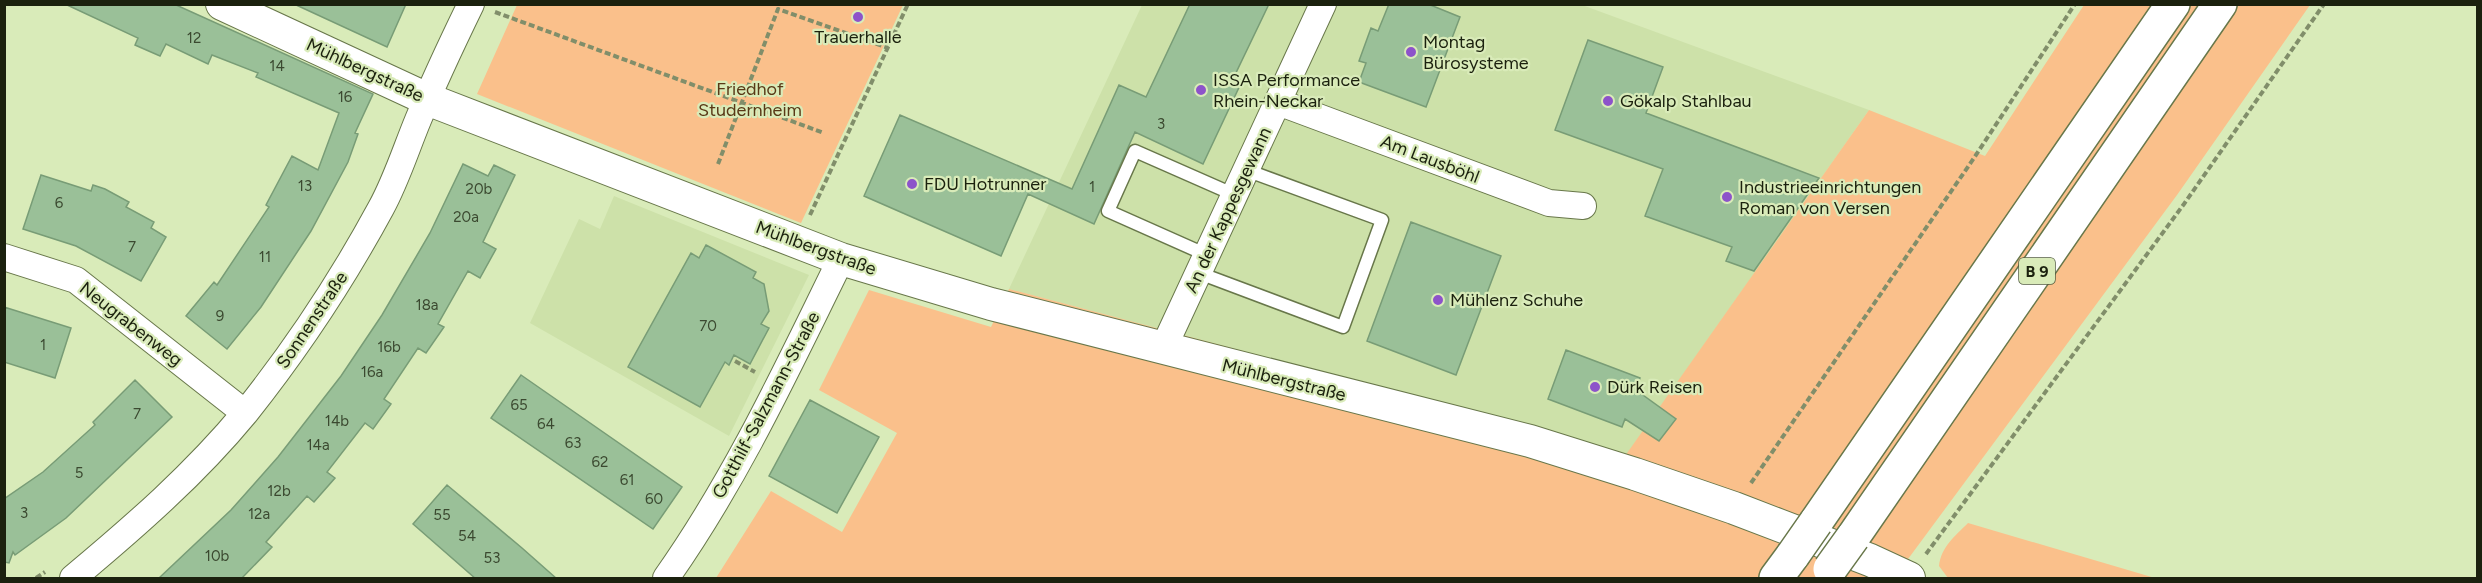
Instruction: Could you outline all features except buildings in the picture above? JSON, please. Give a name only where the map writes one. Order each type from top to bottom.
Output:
[{"type":"highway","name":"B 9","points":[[1785,567],[2173,4]]},
{"type":"highway","name":"B 9","points":[[1827,574],[2220,4]]},
{"type":"street","name":"Mühlbergstraße","points":[[222,4],[427,99],[841,260],[991,304],[1163,350],[1530,441],[1734,508],[1870,560],[1909,578]]},
{"type":"street","name":"An der Kappesgewann","points":[[1163,350],[1323,4]]},
{"type":"street","name":"Sonnenstraße","points":[[64,572],[133,528],[200,463],[245,413],[283,364],[332,292],[377,215],[427,99],[478,7]]},
{"type":"street","name":"Am Lausböhl","points":[[1278,102],[1549,203],[1583,206]]},
{"type":"street","name":"Neugrabenweg","points":[[4,257],[76,280],[245,413]]},
{"type":"street","name":"Gotthilf-Salzmann-Straße","points":[[666,579],[721,494],[760,424],[841,260]]},
{"type":"lane","points":[[1235,195],[1135,151],[1108,211],[1203,264],[1343,327],[1382,220],[1246,170]]},
{"type":"path","points":[[718,164],[778,9],[782,4]]},
{"type":"path","points":[[797,243],[908,4]]},
{"type":"path","points":[[1734,508],[1974,158],[2075,4]]},
{"type":"path","points":[[1909,578],[2184,204],[2325,4]]},
{"type":"path","points":[[478,7],[824,133]]},
{"type":"path","points":[[778,9],[888,48]]},
{"type":"path","points":[[36,579],[64,572]]},
{"type":"shaded area","points":[[1142,5],[1582,5],[1869,110],[1625,457],[1533,428],[1009,289]]},
{"type":"shaded area","points":[[614,196],[809,275],[729,436],[530,323],[579,219],[600,229]]},
{"type":"green space","name":"Friedhof Studernheim","points":[[517,4],[903,5],[801,223],[477,94]]},
{"type":"green space","points":[[2084,5],[2310,5],[2177,195],[1894,578],[716,578],[771,491],[842,532],[897,433],[819,390],[869,290],[991,327],[1009,289],[1533,428],[1625,456],[1869,110],[1985,156]]},
{"type":"green space","points":[[1968,523],[2155,578],[1948,578],[1939,566],[1940,559],[1949,542]]},
{"type":"place","name":"Trauerhalle","points":[[858,17]]},
{"type":"place","name":"Montag Bürosysteme","points":[[1411,52]]},
{"type":"place","name":"ISSA Performance Rhein-Neckar","points":[[1201,90]]},
{"type":"place","name":"Gökalp Stahlbau","points":[[1608,101]]},
{"type":"place","name":"FDU Hotrunner","points":[[912,184]]},
{"type":"place","name":"Industrieeinrichtungen Roman von Versen","points":[[1727,197]]},
{"type":"place","name":"Mühlenz Schuhe","points":[[1438,300]]},
{"type":"place","name":"Dürk Reisen","points":[[1595,387]]}]
